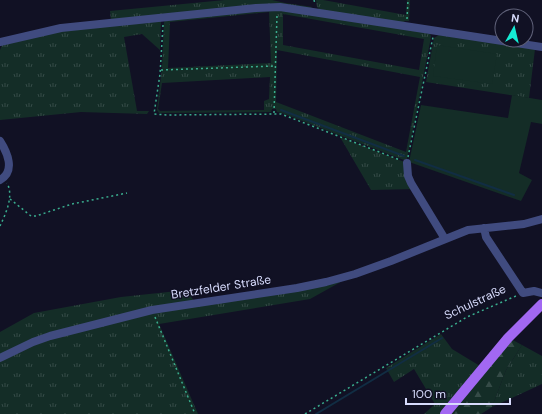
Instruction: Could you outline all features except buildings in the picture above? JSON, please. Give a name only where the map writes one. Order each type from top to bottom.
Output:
[{"type":"main road","points":[[445,414],[508,338],[542,304]]},
{"type":"street","points":[[0,42],[61,28],[256,8],[280,7],[542,47]]},
{"type":"street","points":[[0,141],[9,157],[8,172],[2,179]]},
{"type":"street","points":[[407,163],[408,176],[411,183],[445,239]]},
{"type":"street","name":"Bretzfelder Straße","points":[[0,358],[33,342],[50,336],[152,310],[297,288],[326,282],[355,274],[391,261],[468,230],[524,224],[542,219]]},
{"type":"street","name":"Schulstraße","points":[[484,228],[486,238],[523,293],[534,290],[542,293]]},
{"type":"path","points":[[407,27],[408,0]]},
{"type":"path","points":[[274,114],[278,12],[280,7]]},
{"type":"path","points":[[163,18],[160,70],[154,114],[281,114],[407,163],[434,31]]},
{"type":"path","points":[[160,70],[275,66]]},
{"type":"path","points":[[0,226],[10,199],[10,188],[2,179]]},
{"type":"path","points":[[10,199],[31,216],[36,216],[72,204],[128,193]]},
{"type":"path","name":"Schulstraße","points":[[305,414],[467,317],[523,293]]},
{"type":"path","points":[[152,310],[195,414]]},
{"type":"green space","points":[[225,0],[272,0],[312,7],[310,9],[111,20],[110,11]]},
{"type":"green space","points":[[316,0],[406,15],[407,0],[410,0],[409,21],[402,23],[320,10],[317,7]]},
{"type":"green space","points":[[257,10],[281,10],[430,33],[431,37],[407,159],[404,160],[277,112],[276,109],[272,109],[271,112],[159,113],[157,110],[162,68],[164,22],[166,20]],"holes":[[[269,12],[271,63],[168,68],[170,22]],[[283,14],[424,39],[419,70],[283,45]],[[277,50],[420,77],[406,152],[276,102]],[[270,77],[269,99],[264,101],[264,110],[160,111],[158,109],[162,83]]]},
{"type":"green space","points":[[161,20],[160,50],[142,34],[124,37],[137,111],[149,111],[147,114],[81,112],[0,120],[0,50],[2,45],[61,31]]},
{"type":"green space","points":[[439,35],[494,43],[494,48],[535,49],[529,98],[426,82],[434,38]]},
{"type":"green space","points":[[437,45],[497,54],[492,84],[433,76]]},
{"type":"green space","points":[[512,95],[542,100],[542,124],[531,122],[519,173],[532,180],[521,201],[409,162],[421,105],[508,118]]},
{"type":"green space","points":[[340,137],[407,163],[415,189],[371,190]]},
{"type":"green space","points":[[355,274],[310,299],[159,324],[198,414],[0,414],[0,332],[34,313],[121,297],[187,290],[195,303]]},
{"type":"green space","points":[[441,334],[452,349],[480,366],[440,414],[424,414],[435,404],[414,369],[394,382],[386,368]]},
{"type":"green space","points":[[511,339],[522,345],[506,370],[492,407],[481,414],[449,414]]},
{"type":"green space","points":[[522,345],[542,356],[542,384],[492,407],[506,370]]},
{"type":"waterway","points":[[281,110],[404,156]]},
{"type":"waterway","points":[[415,160],[514,195]]},
{"type":"waterway","points":[[316,414],[442,338]]}]
